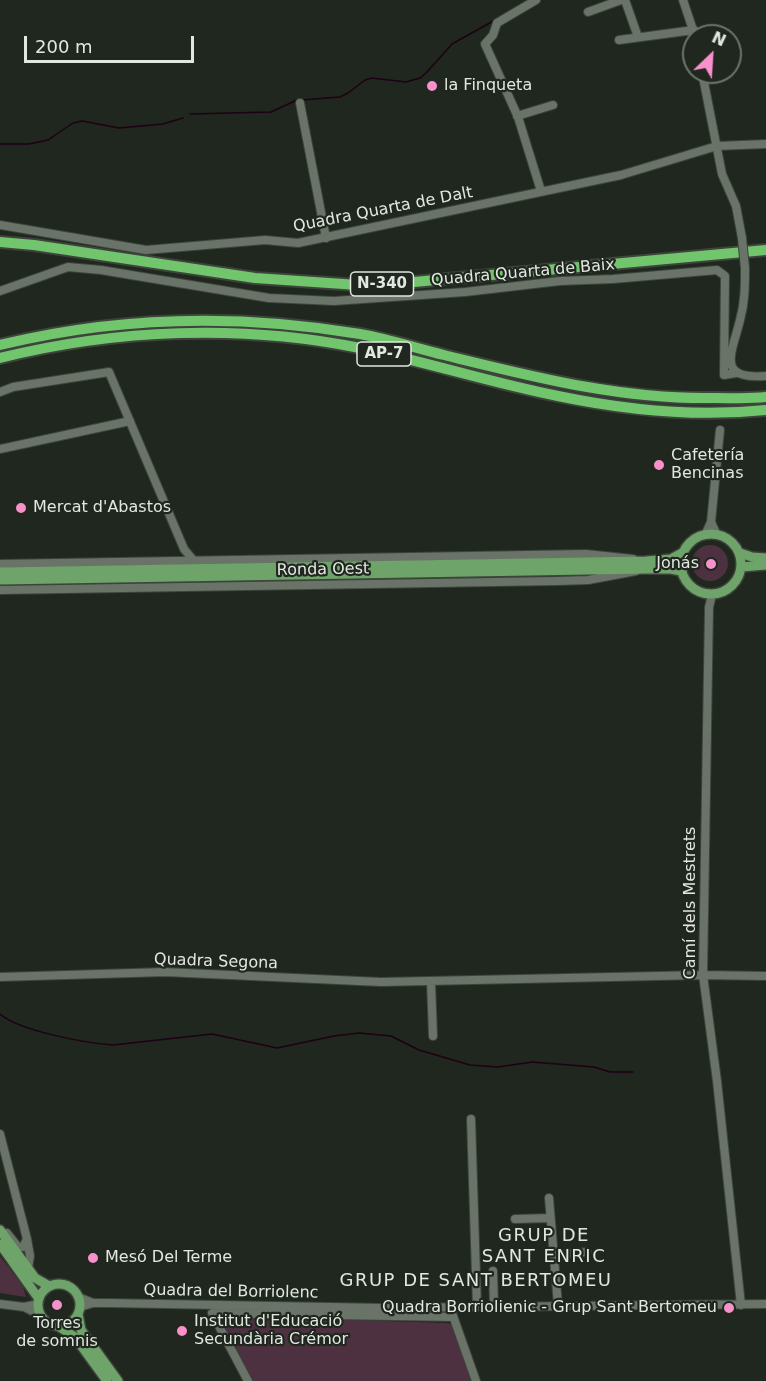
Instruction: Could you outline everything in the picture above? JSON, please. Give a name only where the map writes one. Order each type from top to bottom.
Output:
[{"type":"highway","name":"N-340","points":[[0,242],[255,278],[358,285],[766,250]]},
{"type":"highway","name":"AP-7","points":[[0,345],[42,334],[146,322],[203,320],[282,323],[362,334],[561,383],[628,395],[688,399],[766,397]]},
{"type":"highway","name":"AP-7","points":[[0,358],[45,347],[144,335],[202,333],[281,336],[359,348],[559,397],[626,407],[687,412],[766,410]]},
{"type":"main road","points":[[711,533],[729,539],[740,553],[742,567],[733,585],[725,591],[709,594],[693,589],[684,579],[681,571],[682,553],[693,539],[711,533]]},
{"type":"main road","name":"Ronda Oest","points":[[0,580],[646,565],[671,559],[682,553]]},
{"type":"main road","points":[[740,553],[766,558]]},
{"type":"main road","name":"Ronda Oest","points":[[0,572],[646,565],[681,571]]},
{"type":"main road","points":[[742,567],[766,565]]},
{"type":"main road","points":[[0,1229],[35,1278],[49,1286]]},
{"type":"main road","points":[[0,1244],[38,1302],[40,1315],[46,1322],[58,1326],[75,1337],[107,1381]]},
{"type":"main road","points":[[38,1302],[43,1291],[49,1286],[60,1284],[71,1288],[78,1297],[81,1330],[118,1381]]},
{"type":"main road","points":[[58,1326],[70,1323],[79,1310]]},
{"type":"street","points":[[536,0],[497,23],[494,35],[485,44],[517,116],[541,191]]},
{"type":"street","points":[[588,12],[623,0],[638,37]]},
{"type":"street","points":[[683,0],[692,24]]},
{"type":"street","points":[[619,40],[682,34]]},
{"type":"street","points":[[704,84],[722,174],[736,206],[746,268],[746,295],[731,352],[731,365],[736,373],[751,377],[766,376]]},
{"type":"street","points":[[300,103],[326,238]]},
{"type":"street","points":[[517,116],[553,105]]},
{"type":"street","name":"Quadra Quarta de Dalt","points":[[0,225],[146,250],[265,240],[298,243],[621,175],[717,146],[766,144]]},
{"type":"street","name":"Quadra Quarta de Baix","points":[[0,291],[68,267],[101,270],[269,298],[334,301],[465,292],[560,280],[613,279],[717,270],[725,276],[724,375],[736,373]]},
{"type":"street","points":[[0,392],[13,387],[109,372],[184,549],[194,561]]},
{"type":"street","points":[[0,449],[130,421]]},
{"type":"street","points":[[711,533],[720,430]]},
{"type":"street","points":[[175,561],[184,549]]},
{"type":"street","name":"Ronda Oest","points":[[0,564],[586,554],[623,557],[646,565]]},
{"type":"street","name":"Ronda Oest","points":[[0,590],[588,580],[605,575],[624,574],[646,565]]},
{"type":"street","name":"Camí dels Mestrets","points":[[709,594],[703,975],[741,1305]]},
{"type":"street","name":"Quadra Segona","points":[[0,977],[165,972],[313,980],[431,982],[703,975],[766,976]]},
{"type":"street","points":[[431,982],[433,1036]]},
{"type":"street","points":[[471,1119],[477,1306]]},
{"type":"street","points":[[0,1134],[27,1239],[30,1256],[28,1268]]},
{"type":"street","points":[[549,1198],[558,1305]]},
{"type":"street","points":[[515,1219],[550,1218]]},
{"type":"street","points":[[0,1229],[5,1230],[18,1247],[23,1247],[27,1239]]},
{"type":"street","points":[[554,1255],[587,1252]]},
{"type":"street","points":[[493,1271],[494,1306]]},
{"type":"street","name":"Quadra del Borriolenc","points":[[78,1297],[93,1304]]},
{"type":"street","points":[[24,1307],[38,1302]]},
{"type":"street","name":"Quadra del Borriolenc","points":[[79,1310],[93,1304],[186,1303],[385,1308],[766,1304]]},
{"type":"street","points":[[0,1304],[24,1307],[40,1315]]},
{"type":"street","points":[[450,1306],[476,1381]]},
{"type":"street","points":[[248,1381],[212,1313],[453,1317]]},
{"type":"shaded area","points":[[710,545],[722,551],[728,563],[722,575],[710,581],[698,575],[692,563],[698,551]]},
{"type":"shaded area","points":[[0,1256],[23,1286],[26,1297],[0,1293]]},
{"type":"shaded area","points":[[233,1316],[452,1324],[472,1381],[252,1381],[225,1330],[227,1322]]},
{"type":"waterway","points":[[302,100],[340,97],[365,80],[372,78],[406,82],[420,78],[452,44],[495,20]]},
{"type":"waterway","points":[[190,114],[271,112],[297,100]]},
{"type":"waterway","points":[[0,144],[29,144],[48,140],[73,123],[82,121],[119,128],[163,124],[183,118]]},
{"type":"waterway","points":[[0,1014],[37,1031],[86,1042],[113,1045],[212,1034],[277,1048],[359,1033],[391,1036],[419,1050],[470,1065],[498,1067],[532,1062],[594,1067],[610,1072],[633,1072]]},
{"type":"place","name":"la Finqueta","points":[[432,86]]},
{"type":"place","name":"Cafetería Bencinas","points":[[659,465]]},
{"type":"place","name":"Mercat d'Abastos","points":[[21,508]]},
{"type":"place","name":"Jonás","points":[[711,564]]},
{"type":"place","name":"Mesó Del Terme","points":[[93,1258]]},
{"type":"place","name":"Torres de somnis","points":[[57,1305]]},
{"type":"place","name":"Quadra Borriolienic - Grup Sant Bertomeu","points":[[729,1308]]},
{"type":"place","name":"Institut d'Educació Secundària Crémor","points":[[182,1331]]},
{"type":"district","name":"GRUP DE SANT ENRIC","points":[[544,1246]]},
{"type":"district","name":"GRUP DE SANT BERTOMEU","points":[[476,1281]]}]
